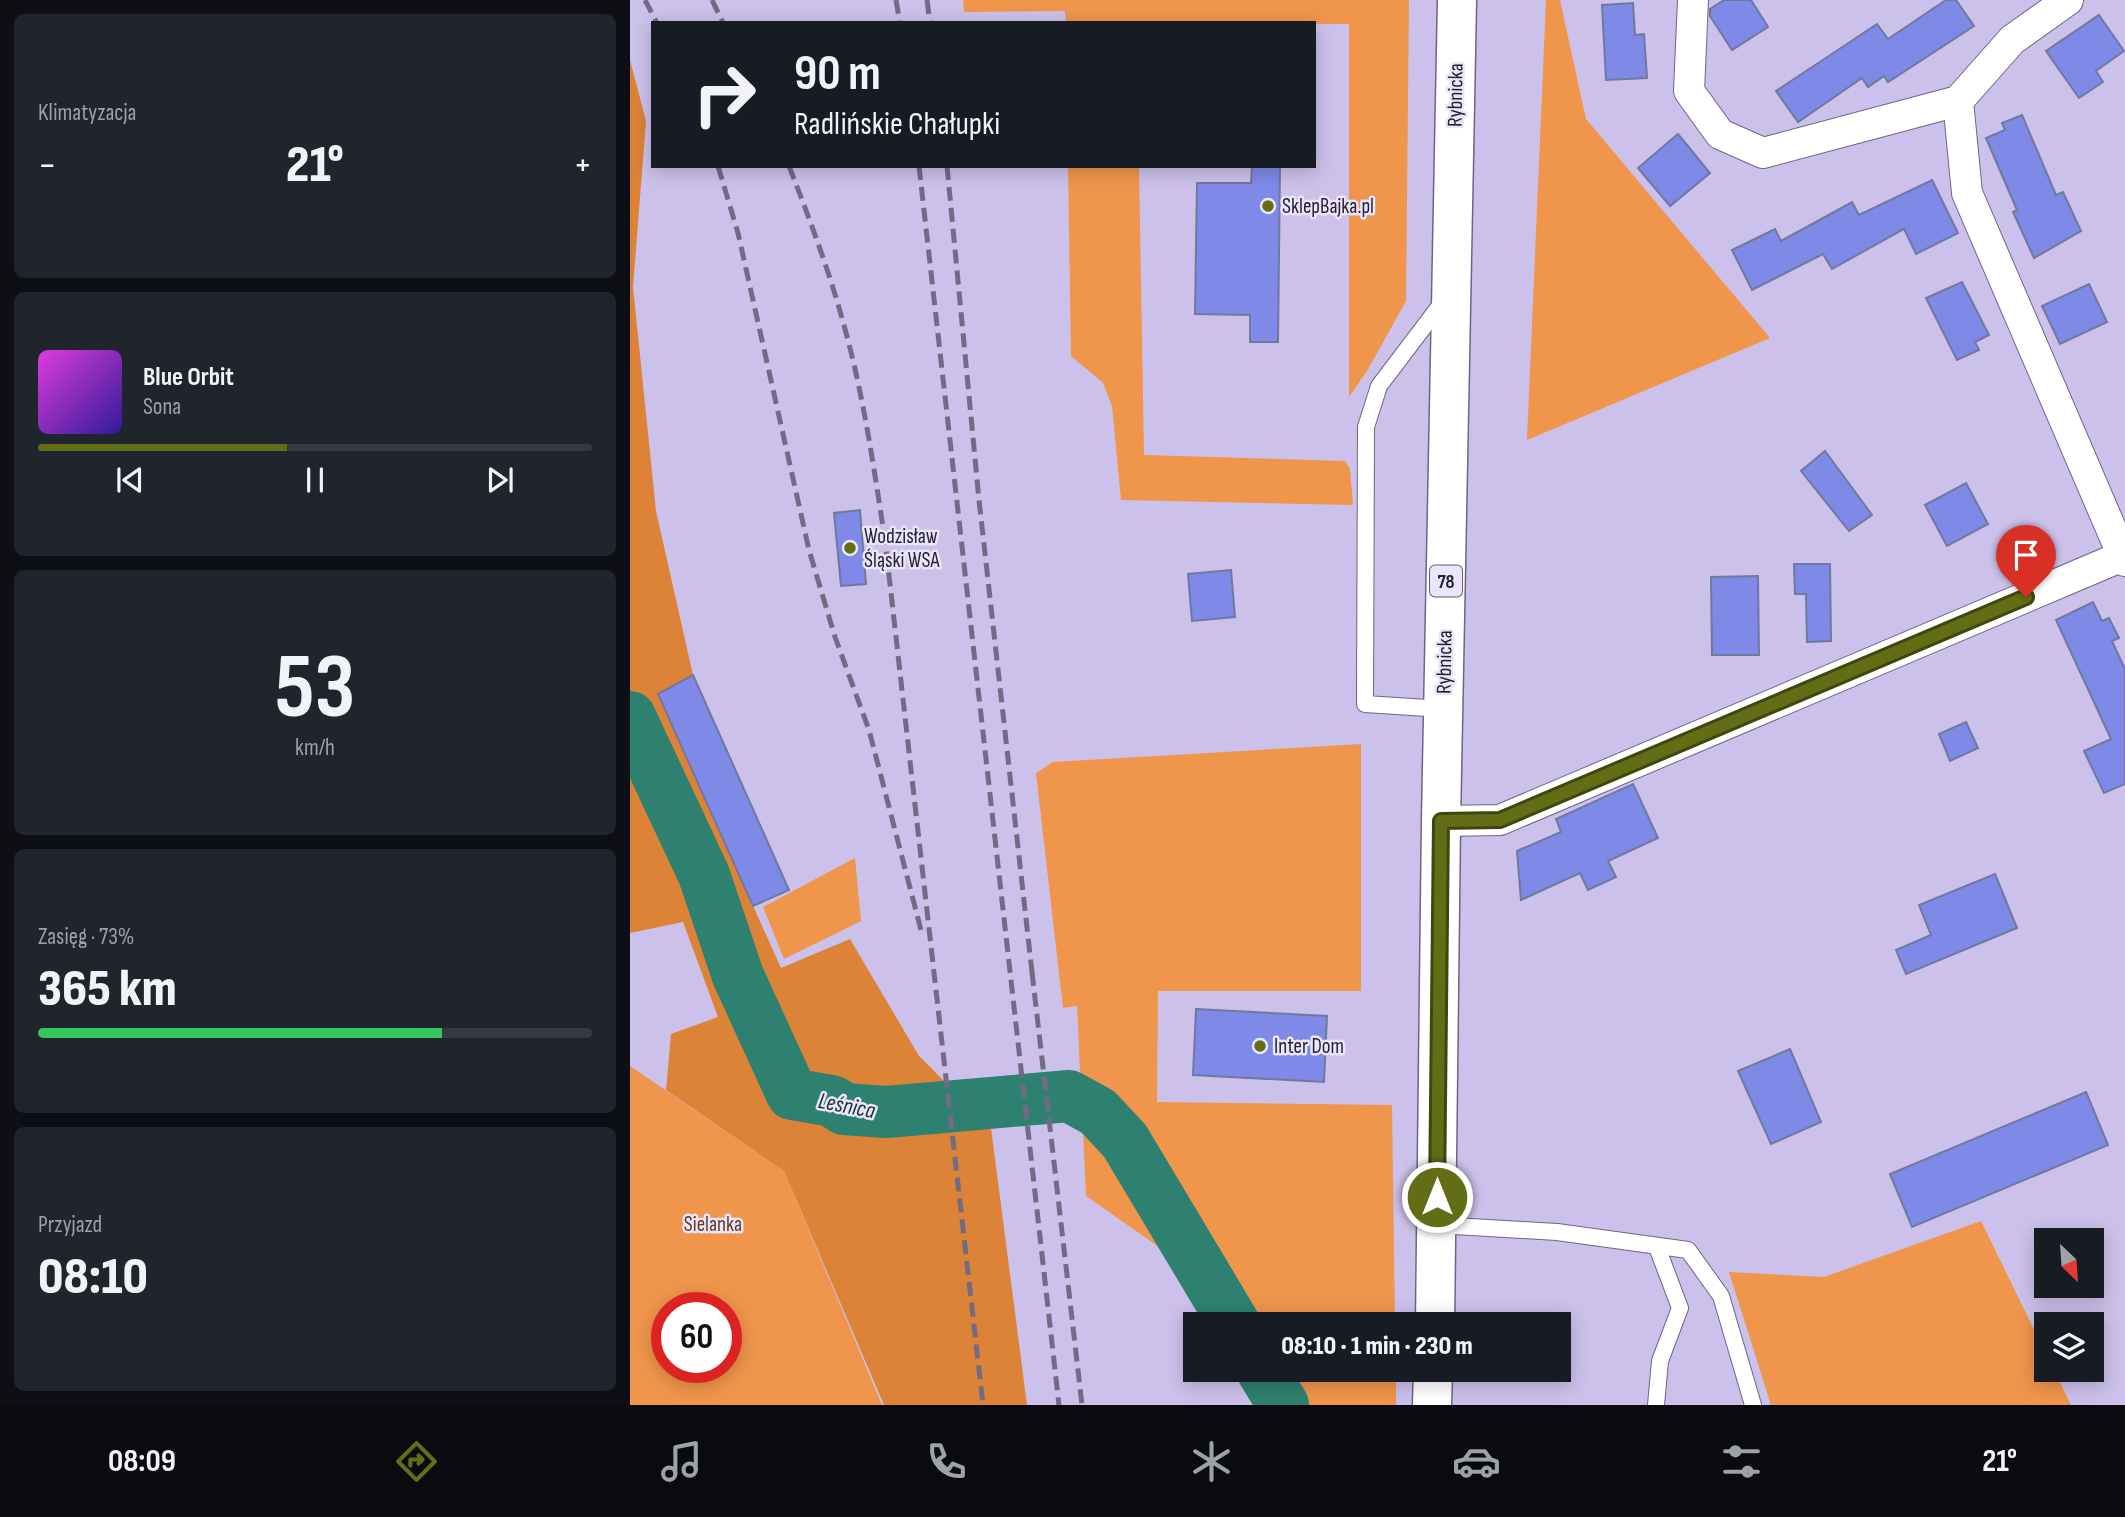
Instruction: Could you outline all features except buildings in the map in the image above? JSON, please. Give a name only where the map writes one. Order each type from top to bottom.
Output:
[{"type":"main road","name":"Rybnicka","points":[[1435,1312],[1441,821],[1457,0]]},
{"type":"main road","points":[[1432,1405],[1433,1382]]},
{"type":"street","points":[[1693,0],[1689,90],[1720,134],[1763,153],[1958,101],[2012,40],[2068,0]]},
{"type":"street","points":[[1441,821],[1500,820],[2124,558],[1967,193],[1958,101]]},
{"type":"lane","points":[[1443,709],[1365,704],[1366,427],[1379,386],[1451,292]]},
{"type":"lane","points":[[1437,1225],[1557,1232],[1657,1248],[1688,1250],[1721,1296],[1754,1405]]},
{"type":"lane","points":[[1656,1405],[1660,1361],[1681,1308],[1657,1248]]},
{"type":"green space","points":[[963,0],[1409,0],[1406,301],[1367,371],[1349,397],[1349,24],[1316,24],[1316,21],[1066,21],[1065,11],[964,12]]},
{"type":"green space","points":[[1546,0],[1560,0],[1586,119],[1770,338],[1527,440]]},
{"type":"green space","points":[[1068,168],[1139,168],[1144,455],[1345,461],[1350,469],[1353,505],[1121,500],[1112,406],[1103,383],[1071,356]]},
{"type":"green space","points":[[1361,744],[1361,991],[1158,991],[1157,1102],[1392,1105],[1395,1312],[1204,1312],[1166,1252],[1086,1196],[1077,1006],[1063,1008],[1036,773],[1053,762]]},
{"type":"green space","points":[[855,858],[861,921],[784,959],[763,907]]},
{"type":"green space","name":"Sielanka","points":[[630,1066],[784,1171],[882,1405],[630,1405]]},
{"type":"green space","points":[[1981,1221],[2034,1329],[2034,1382],[2060,1382],[2071,1405],[1771,1405],[1729,1272],[1824,1277]]},
{"type":"green space","points":[[1249,1382],[1396,1382],[1396,1405],[1263,1405]]},
{"type":"shaded area","points":[[630,60],[646,121],[633,287],[656,511],[693,675],[658,694],[781,968],[850,939],[919,1056],[991,1128],[1027,1405],[884,1405],[784,1171],[666,1090],[671,1034],[718,1017],[683,922],[630,933]]},
{"type":"waterway","name":"Leśnica","points":[[630,717],[704,875],[738,976],[792,1094],[832,1101],[844,1109],[887,1112],[1069,1096],[1098,1112],[1125,1141],[1227,1312]]},
{"type":"waterway","name":"Leśnica","points":[[1269,1382],[1283,1405]]},
{"type":"railway","points":[[645,0],[656,21]]},
{"type":"railway","points":[[712,0],[722,21]]},
{"type":"railway","points":[[896,0],[900,21]]},
{"type":"railway","points":[[927,0],[930,21]]},
{"type":"railway","points":[[719,168],[738,233],[809,550],[835,637],[869,730],[922,934]]},
{"type":"railway","points":[[790,168],[826,267],[845,329],[863,407],[877,487],[983,1405]]},
{"type":"railway","points":[[919,168],[1059,1405]]},
{"type":"railway","points":[[947,168],[979,500],[1033,981]]},
{"type":"railway","points":[[1032,972],[1082,1405]]},
{"type":"place","name":"SklepBajka.pl","points":[[1268,206]]},
{"type":"place","name":"Wodzisław Śląski WSA","points":[[850,548]]},
{"type":"place","name":"Inter Dom","points":[[1260,1046]]},
{"type":"route","points":[[1437,1197],[1441,821],[1479,823],[1500,820],[2026,597]]}]
